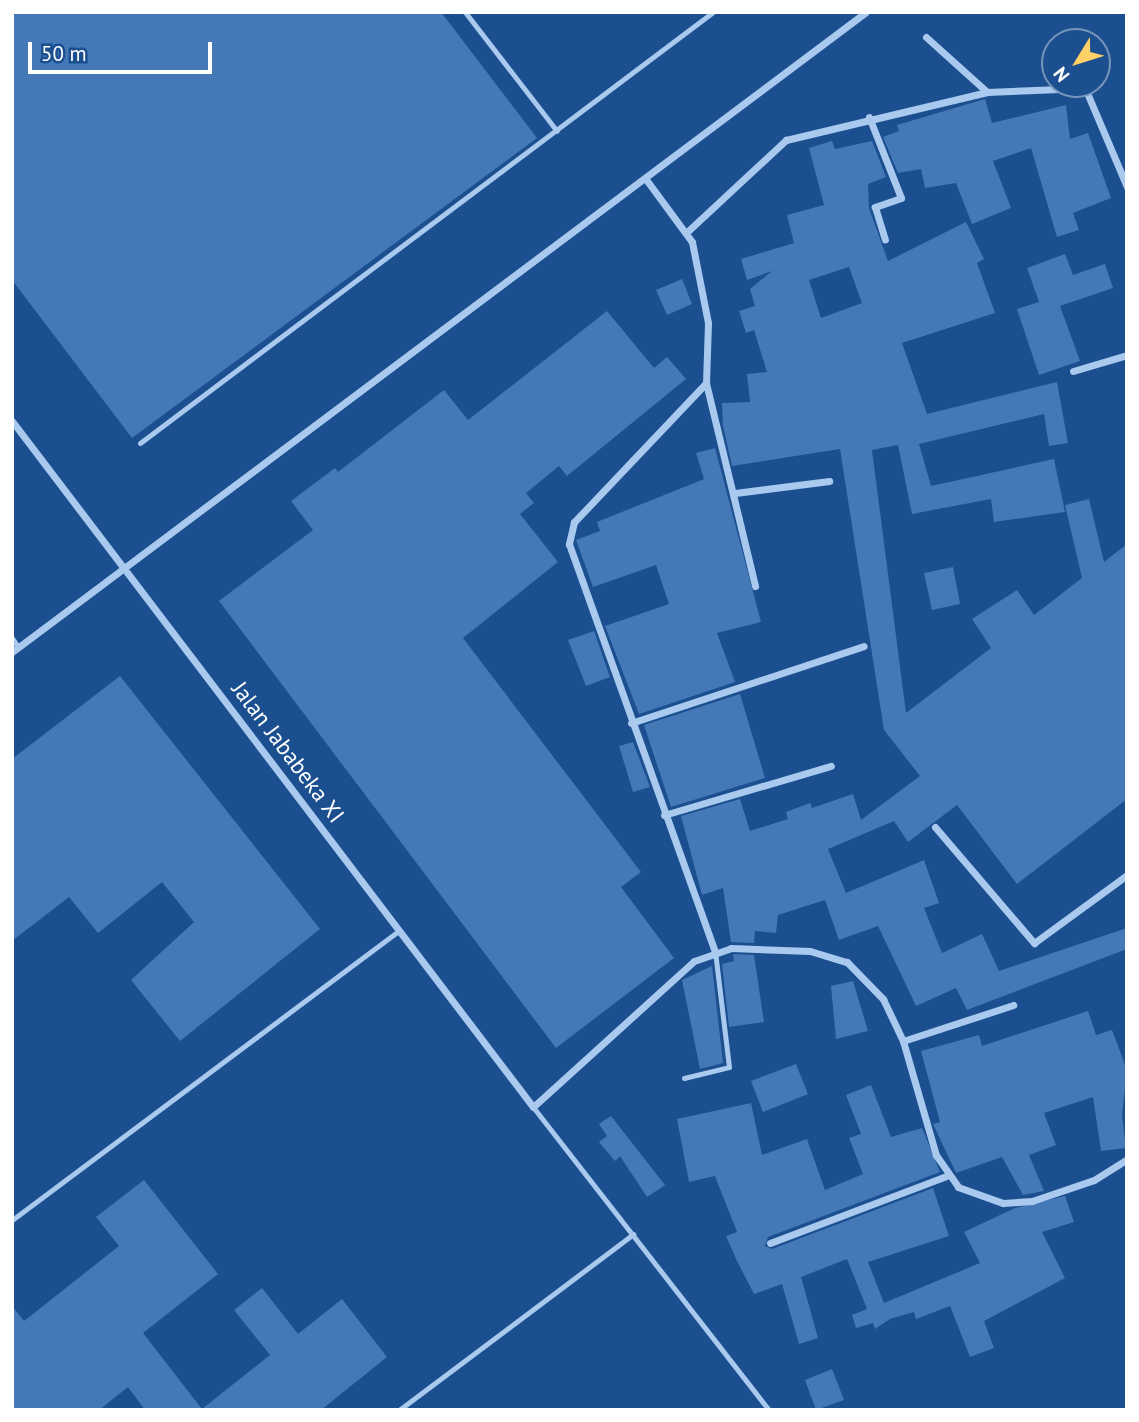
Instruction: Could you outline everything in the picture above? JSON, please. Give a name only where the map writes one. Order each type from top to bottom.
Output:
[{"type":"street","points":[[15,649],[866,12]]},
{"type":"street","points":[[926,37],[987,92]]},
{"type":"street","points":[[688,231],[782,143],[869,117],[987,92],[1085,88],[1127,187]]},
{"type":"street","points":[[869,117],[901,198],[875,207],[886,239]]},
{"type":"street","points":[[645,178],[688,231],[708,323],[706,383],[735,493],[755,586]]},
{"type":"street","points":[[1073,372],[1127,355]]},
{"type":"street","points":[[706,383],[569,529],[631,723],[715,951]]},
{"type":"street","name":"Jalan Jababeka XI","points":[[12,421],[533,1107]]},
{"type":"street","points":[[735,493],[829,481]]},
{"type":"street","points":[[631,723],[864,646]]},
{"type":"street","points":[[664,815],[831,766]]},
{"type":"street","points":[[935,827],[1034,943],[1127,875]]},
{"type":"street","points":[[533,1107],[669,980],[715,951],[798,950],[847,962],[883,999],[903,1041],[946,1176],[974,1197],[1032,1201],[1094,1180],[1127,1159]]},
{"type":"street","points":[[903,1041],[1013,1005]]},
{"type":"street","points":[[770,1243],[946,1176]]},
{"type":"lane","points":[[465,12],[557,131]]},
{"type":"lane","points":[[140,443],[713,12]]},
{"type":"lane","points":[[12,638],[15,649]]},
{"type":"lane","points":[[12,1220],[400,930]]},
{"type":"lane","points":[[684,1078],[729,1067],[715,951]]},
{"type":"lane","points":[[533,1107],[769,1410]]},
{"type":"lane","points":[[399,1410],[633,1234]]},
{"type":"building","points":[[12,12],[441,12],[537,138],[132,438],[12,280]]},
{"type":"building","points":[[985,99],[992,123],[1066,105],[1070,139],[1088,133],[1111,198],[1073,213],[1079,230],[1057,237],[1031,148],[993,161],[1011,208],[972,224],[956,183],[925,188],[921,169],[898,173],[883,137],[899,131],[897,125]]},
{"type":"building","points":[[832,141],[835,149],[872,141],[886,177],[868,184],[869,208],[888,261],[966,222],[984,259],[977,263],[995,313],[902,343],[927,414],[1057,382],[1068,443],[1049,446],[1044,414],[919,444],[931,486],[1054,459],[1065,512],[994,522],[991,499],[912,514],[898,445],[872,450],[906,713],[991,648],[972,619],[1017,590],[1034,615],[1082,578],[1065,505],[1089,499],[1104,562],[1127,544],[1127,799],[1017,884],[957,805],[908,842],[894,821],[828,849],[846,893],[924,860],[939,903],[924,908],[942,953],[982,934],[999,971],[1127,928],[1127,949],[967,1010],[956,988],[916,1006],[878,926],[839,940],[825,900],[778,915],[776,933],[755,931],[754,943],[731,942],[723,888],[702,895],[681,816],[740,799],[750,831],[788,819],[786,812],[810,803],[812,808],[853,794],[861,820],[920,776],[884,730],[840,449],[732,466],[723,426],[722,403],[750,402],[747,374],[767,372],[754,330],[746,333],[739,311],[755,306],[750,289],[772,271],[747,280],[741,259],[794,243],[787,215],[824,205],[809,148]],"holes":[[[849,267],[862,303],[821,318],[809,280]]]},
{"type":"building","points":[[1065,254],[1073,275],[1105,264],[1113,288],[1060,306],[1080,361],[1039,375],[1017,309],[1039,302],[1027,268]]},
{"type":"building","points":[[682,279],[692,304],[667,315],[656,290]]},
{"type":"building","points":[[607,311],[654,368],[667,357],[686,379],[567,476],[559,466],[526,493],[534,503],[520,514],[558,562],[463,638],[641,872],[621,887],[674,958],[556,1048],[219,601],[313,530],[291,501],[335,468],[338,472],[444,390],[468,420]]},
{"type":"building","points":[[715,448],[761,622],[717,633],[735,682],[639,714],[605,626],[669,604],[656,565],[593,587],[576,540],[600,531],[597,522],[704,479],[696,453]]},
{"type":"building","points":[[953,567],[960,604],[932,610],[924,573]]},
{"type":"building","points":[[594,631],[610,677],[586,686],[568,640]]},
{"type":"building","points":[[120,676],[320,929],[180,1041],[131,980],[194,922],[162,882],[98,933],[69,897],[12,941],[12,759]]},
{"type":"building","points":[[740,694],[765,778],[671,807],[644,725]]},
{"type":"building","points":[[633,742],[650,787],[633,792],[619,746]]},
{"type":"building","points":[[733,954],[754,955],[764,1022],[729,1027],[722,964],[734,961]]},
{"type":"building","points":[[712,966],[723,1063],[700,1069],[682,980]]},
{"type":"building","points":[[853,981],[868,1031],[836,1039],[831,986]]},
{"type":"building","points":[[1088,1011],[1096,1035],[1112,1030],[1127,1070],[1122,1115],[1126,1148],[1101,1151],[1093,1097],[1044,1113],[1056,1145],[1029,1155],[1044,1191],[1023,1195],[1002,1157],[956,1173],[933,1124],[940,1122],[921,1051],[979,1035],[982,1046]]},
{"type":"building","points":[[796,1064],[808,1094],[763,1112],[751,1081]]},
{"type":"building","points":[[871,1085],[891,1137],[922,1128],[940,1172],[768,1237],[765,1246],[772,1249],[933,1188],[949,1236],[868,1262],[884,1303],[980,1263],[964,1232],[1015,1208],[1065,1196],[1074,1222],[1042,1232],[1065,1278],[984,1321],[994,1348],[970,1357],[950,1306],[916,1319],[914,1312],[890,1319],[875,1329],[873,1323],[856,1328],[852,1315],[867,1309],[847,1259],[801,1277],[818,1338],[799,1344],[782,1284],[754,1294],[737,1261],[726,1236],[737,1232],[715,1176],[689,1182],[677,1119],[751,1103],[762,1155],[807,1139],[825,1190],[863,1174],[849,1138],[861,1134],[846,1095]]},
{"type":"building","points":[[611,1116],[665,1185],[647,1197],[620,1156],[615,1161],[599,1142],[607,1136],[599,1124]]},
{"type":"building","points":[[144,1180],[218,1274],[143,1333],[202,1409],[270,1355],[234,1310],[262,1288],[298,1334],[342,1299],[387,1357],[321,1410],[145,1410],[128,1387],[99,1410],[12,1410],[12,1306],[24,1321],[119,1246],[96,1217]]},
{"type":"building","points":[[832,1369],[844,1400],[816,1410],[805,1380]]}]
